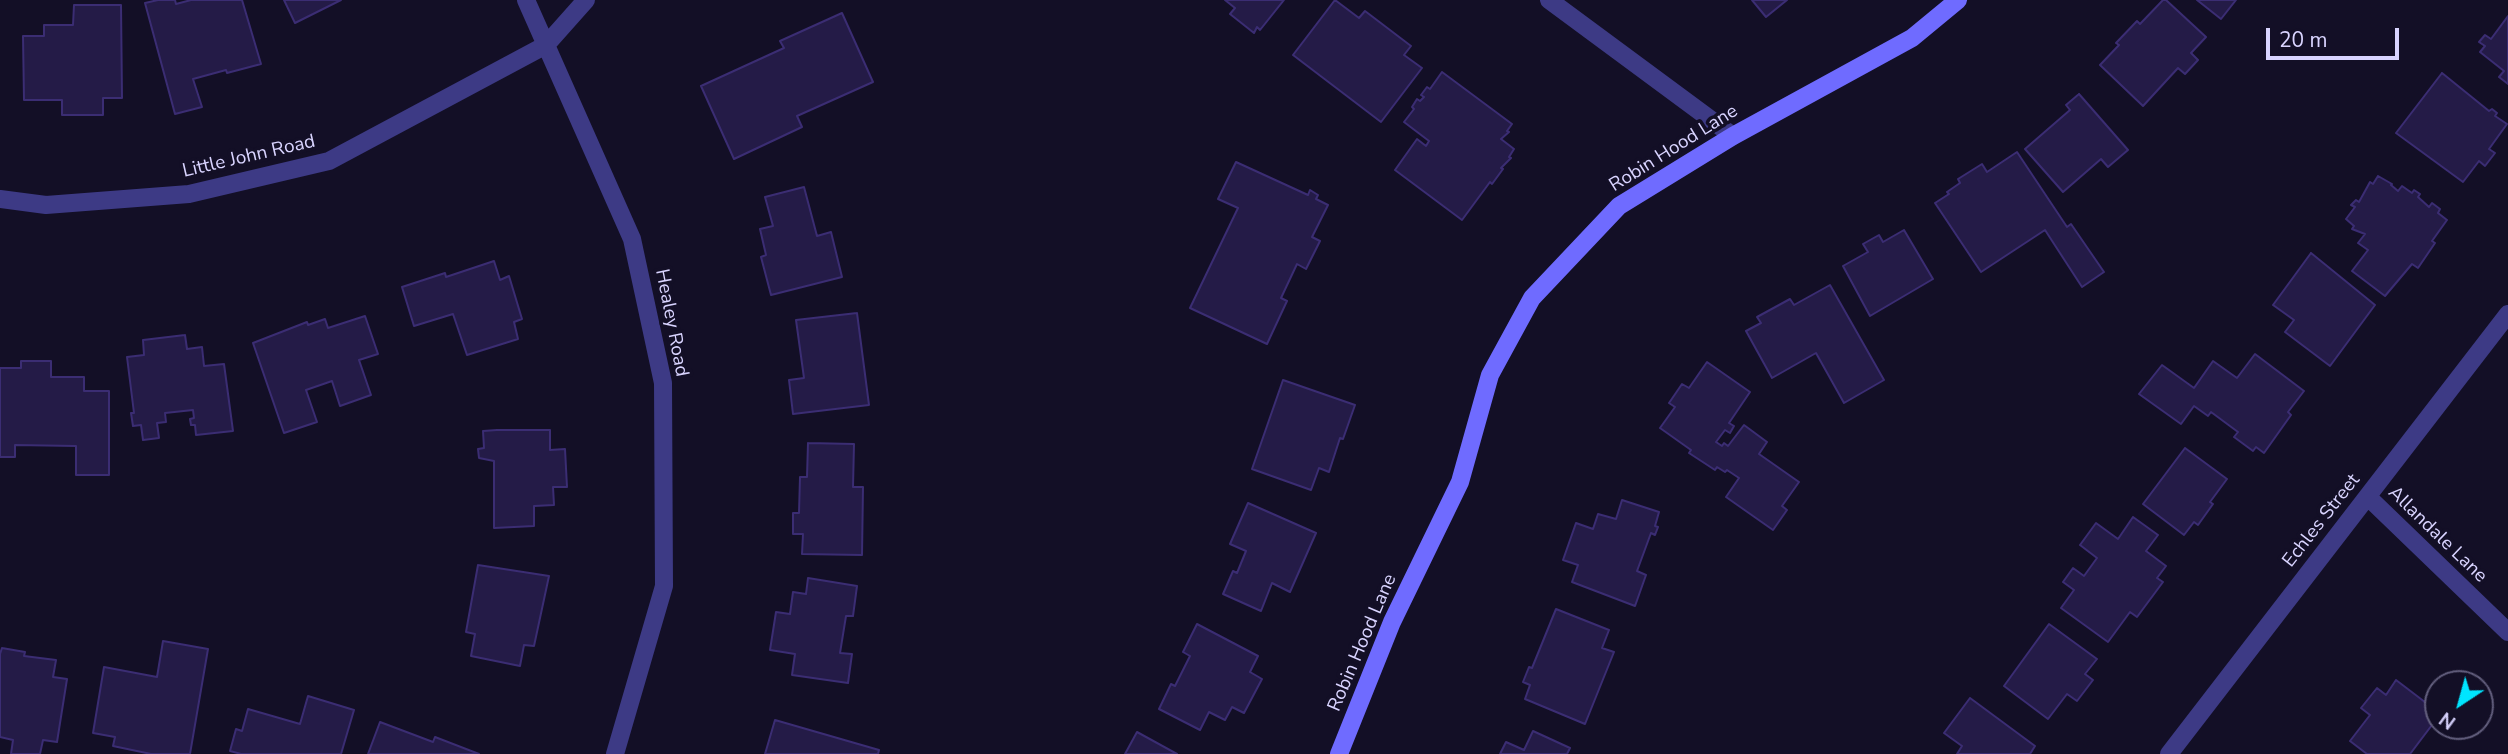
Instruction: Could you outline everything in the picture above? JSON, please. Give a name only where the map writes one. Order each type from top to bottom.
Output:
[{"type":"street","name":"Healey Road","points":[[526,0],[632,239],[663,383],[664,586],[615,754]]},
{"type":"street","name":"Little John Road","points":[[0,199],[46,205],[190,194],[329,161],[546,45],[586,0]]},
{"type":"street","points":[[1549,0],[1732,136]]},
{"type":"street","name":"Robin Hood Lane","points":[[1339,754],[1392,622],[1460,482],[1490,375],[1532,298],[1619,206],[1732,136],[1912,38],[1958,0]]},
{"type":"street","name":"Echles Street","points":[[2169,754],[2508,314]]},
{"type":"street","name":"Allandale Lane","points":[[2368,497],[2508,632]]},
{"type":"building","points":[[175,0],[176,4],[191,0],[242,0],[261,64],[193,79],[202,107],[175,114],[145,3]]},
{"type":"building","points":[[284,0],[341,0],[295,23]]},
{"type":"building","points":[[1225,0],[1284,0],[1260,30],[1257,27],[1254,33],[1230,14],[1235,8]]},
{"type":"building","points":[[1335,0],[1359,18],[1365,11],[1411,46],[1404,55],[1422,68],[1381,122],[1293,55]]},
{"type":"building","points":[[1752,0],[1787,0],[1766,17]]},
{"type":"building","points":[[2163,0],[2206,37],[2191,53],[2198,60],[2185,74],[2178,68],[2143,106],[2100,65],[2137,21],[2140,24]]},
{"type":"building","points":[[2197,0],[2236,0],[2221,19]]},
{"type":"building","points":[[74,5],[121,5],[122,98],[103,98],[103,115],[62,115],[62,100],[24,100],[23,36],[44,36],[44,25],[73,25]]},
{"type":"building","points":[[842,13],[873,82],[797,116],[802,127],[734,159],[701,86],[784,48],[780,41]]},
{"type":"building","points":[[2508,16],[2508,84],[2499,77],[2504,71],[2480,52],[2485,46],[2479,42],[2485,35],[2491,39]]},
{"type":"building","points":[[1442,72],[1512,124],[1507,131],[1509,132],[1501,139],[1514,149],[1509,157],[1511,158],[1462,220],[1395,170],[1417,139],[1426,146],[1429,141],[1404,122],[1414,109],[1412,107],[1417,99],[1420,101],[1424,97],[1421,95],[1427,87],[1430,89]]},
{"type":"building","points":[[2442,73],[2489,111],[2492,109],[2497,113],[2495,116],[2507,124],[2489,149],[2495,153],[2485,166],[2479,161],[2463,182],[2396,133]]},
{"type":"building","points":[[2079,94],[2128,150],[2108,167],[2101,159],[2063,192],[2025,149],[2070,110],[2066,105]]},
{"type":"building","points":[[2017,152],[2067,227],[2071,224],[2104,272],[2082,287],[2045,230],[1981,272],[1935,203],[1960,183],[1958,179],[1982,164],[1987,172]]},
{"type":"building","points":[[1236,162],[1308,195],[1310,190],[1318,195],[1316,199],[1328,205],[1312,237],[1320,241],[1306,269],[1297,264],[1281,298],[1287,301],[1267,344],[1190,308],[1238,208],[1218,199]]},
{"type":"building","points":[[2378,176],[2398,191],[2402,186],[2412,193],[2414,190],[2429,207],[2432,203],[2440,209],[2438,213],[2447,220],[2418,268],[2412,264],[2385,296],[2352,271],[2368,250],[2358,243],[2365,234],[2352,229],[2354,226],[2346,219],[2355,207],[2351,205],[2356,200],[2359,202],[2370,182],[2373,184]]},
{"type":"building","points":[[804,187],[817,236],[831,232],[842,277],[771,295],[761,257],[766,255],[760,229],[773,226],[765,197]]},
{"type":"building","points":[[1904,230],[1933,279],[1870,316],[1843,266],[1868,252],[1863,244],[1879,235],[1883,242]]},
{"type":"building","points":[[2311,253],[2375,305],[2330,366],[2285,332],[2294,320],[2273,305]]},
{"type":"building","points":[[494,261],[500,280],[509,276],[522,319],[514,322],[518,339],[467,355],[453,314],[414,326],[402,287],[445,273],[446,277]]},
{"type":"building","points":[[1830,285],[1884,380],[1844,403],[1816,353],[1772,378],[1746,331],[1761,323],[1757,317],[1790,299],[1794,305]]},
{"type":"building","points":[[857,313],[869,405],[793,414],[789,380],[804,378],[796,320]]},
{"type":"building","points":[[365,316],[378,354],[359,360],[371,395],[340,406],[332,381],[306,390],[317,422],[284,433],[253,343],[307,322],[308,325],[325,319],[328,328]]},
{"type":"building","points":[[185,335],[187,349],[202,347],[204,366],[224,364],[233,431],[196,435],[195,425],[191,425],[190,419],[194,418],[193,410],[165,413],[166,422],[157,423],[159,438],[143,440],[141,425],[133,426],[131,413],[134,413],[127,357],[144,355],[143,340]]},
{"type":"building","points":[[2255,354],[2304,391],[2264,453],[2256,447],[2253,451],[2234,437],[2238,432],[2211,412],[2208,416],[2194,406],[2181,424],[2139,394],[2162,365],[2194,388],[2213,361],[2237,378]]},
{"type":"building","points":[[21,361],[51,361],[51,377],[84,377],[84,391],[109,391],[109,475],[76,475],[76,446],[15,445],[15,457],[0,457],[0,368],[21,368]]},
{"type":"building","points":[[1707,362],[1750,392],[1729,423],[1734,426],[1730,433],[1725,430],[1716,442],[1728,446],[1744,425],[1767,442],[1759,454],[1799,482],[1782,506],[1787,510],[1773,530],[1726,497],[1739,478],[1727,470],[1725,472],[1717,467],[1715,470],[1689,453],[1691,450],[1660,428],[1675,407],[1669,403],[1682,384],[1689,388]]},
{"type":"building","points":[[1283,380],[1355,405],[1329,472],[1319,468],[1311,490],[1252,469]]},
{"type":"building","points":[[550,430],[550,450],[565,449],[567,487],[553,487],[554,505],[534,506],[534,526],[494,528],[494,461],[479,458],[478,449],[484,448],[483,431]]},
{"type":"building","points":[[808,443],[854,444],[853,487],[863,487],[862,555],[802,554],[803,534],[793,534],[793,513],[799,513],[800,477],[807,477]]},
{"type":"building","points":[[2185,448],[2227,479],[2210,502],[2213,504],[2198,525],[2194,522],[2184,535],[2143,504]]},
{"type":"building","points":[[1622,500],[1659,512],[1655,526],[1658,527],[1655,535],[1651,533],[1637,571],[1646,575],[1635,606],[1572,582],[1578,565],[1563,560],[1576,523],[1593,529],[1598,514],[1616,519]]},
{"type":"building","points":[[1248,503],[1316,533],[1290,592],[1272,583],[1261,611],[1223,594],[1233,571],[1237,573],[1246,551],[1230,544]]},
{"type":"building","points":[[2133,517],[2158,535],[2146,551],[2166,566],[2157,578],[2163,582],[2137,617],[2130,612],[2108,642],[2061,608],[2074,590],[2063,582],[2073,568],[2084,576],[2097,558],[2080,545],[2096,523],[2118,539]]},
{"type":"building","points":[[478,565],[549,576],[534,646],[524,645],[520,666],[471,656],[475,634],[466,632]]},
{"type":"building","points":[[808,578],[857,586],[853,616],[846,616],[840,653],[852,654],[848,683],[792,675],[795,654],[770,650],[776,612],[790,614],[793,592],[806,594]]},
{"type":"building","points":[[1556,609],[1609,630],[1602,648],[1614,652],[1585,724],[1525,699],[1530,685],[1523,682],[1529,667],[1532,668]]},
{"type":"building","points":[[1197,624],[1258,656],[1250,672],[1262,679],[1244,713],[1232,707],[1225,720],[1209,712],[1200,730],[1159,709],[1171,684],[1175,686],[1190,656],[1183,652]]},
{"type":"building","points":[[2049,624],[2097,659],[2085,674],[2093,680],[2077,701],[2067,694],[2048,719],[2004,686]]},
{"type":"building","points":[[163,641],[208,649],[190,754],[151,754],[113,746],[115,737],[93,733],[104,667],[157,677]]},
{"type":"building","points":[[2,648],[25,652],[24,656],[56,660],[53,677],[67,679],[57,742],[43,740],[40,754],[11,754],[13,740],[0,737]]},
{"type":"building","points":[[2396,680],[2424,701],[2424,736],[2410,754],[2367,754],[2350,741],[2370,715],[2361,708],[2377,688],[2386,695]]},
{"type":"building","points":[[308,696],[354,710],[341,754],[241,754],[230,751],[236,729],[242,731],[248,709],[300,724]]},
{"type":"building","points":[[1970,698],[2035,746],[2030,754],[1957,754],[1962,746],[1944,733]]},
{"type":"building","points":[[775,720],[879,750],[878,754],[765,754]]},
{"type":"building","points":[[380,722],[433,742],[435,737],[479,754],[368,754]]},
{"type":"building","points":[[1533,731],[1570,748],[1567,754],[1500,754],[1506,742],[1524,750]]},
{"type":"building","points":[[1137,732],[1177,754],[1125,754]]}]
